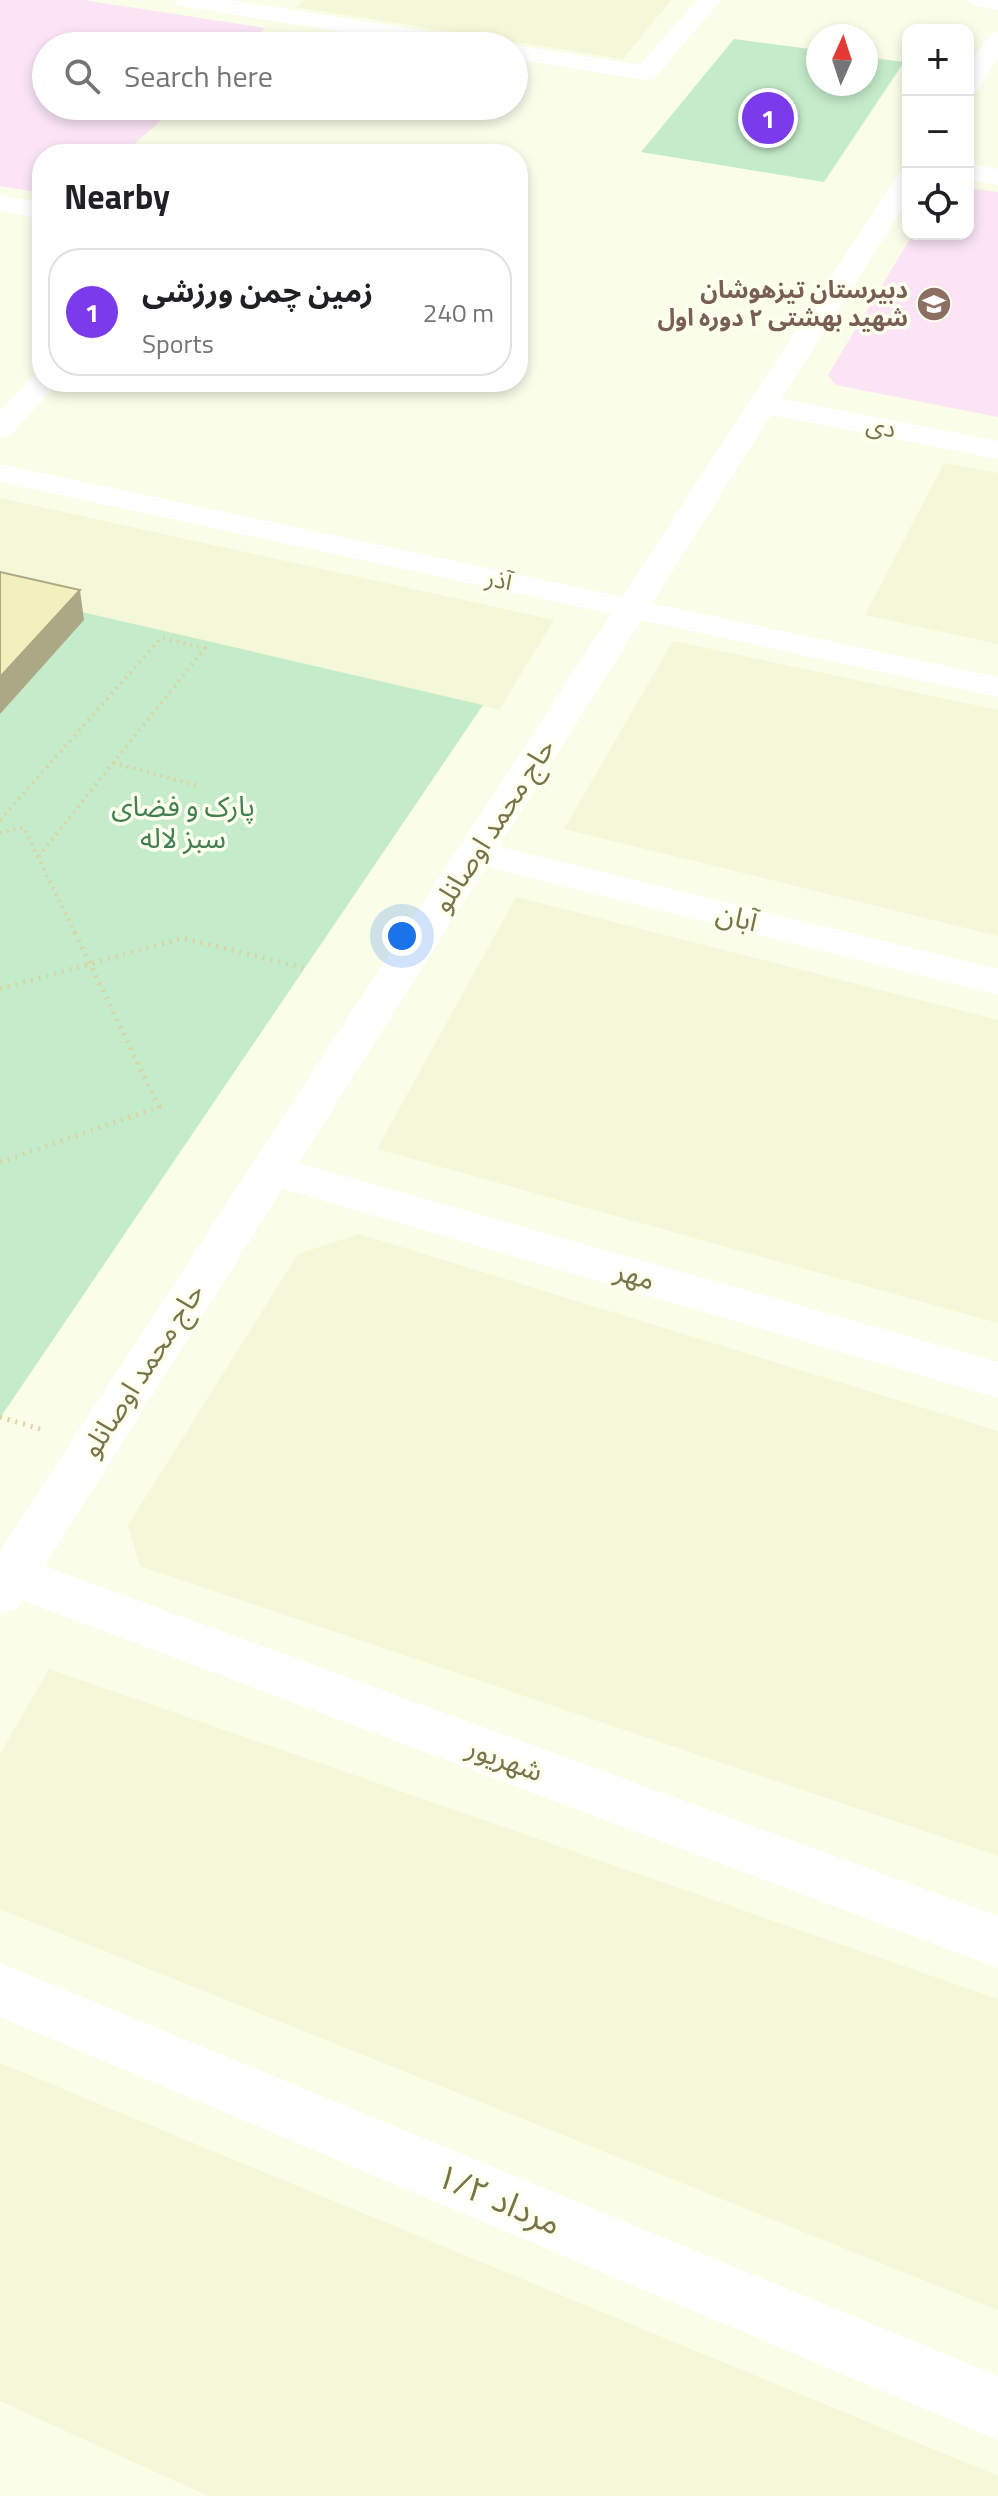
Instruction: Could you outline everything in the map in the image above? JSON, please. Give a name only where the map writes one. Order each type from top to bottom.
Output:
[{"type":"street","points":[[186,0],[387,32]]},
{"type":"street","points":[[528,54],[646,73],[709,0]]},
{"type":"street","points":[[980,0],[998,3]]},
{"type":"street","points":[[981,79],[998,39]]},
{"type":"street","points":[[974,173],[998,177]]},
{"type":"street","name":"حاج محمد اوصانلو","points":[[6,1584],[902,188]]},
{"type":"street","points":[[0,203],[32,209]]},
{"type":"street","points":[[0,429],[34,392]]},
{"type":"street","name":"دی","points":[[763,404],[998,450]]},
{"type":"street","name":"آذر","points":[[0,473],[998,687]]},
{"type":"street","name":"آبان","points":[[476,853],[998,982]]},
{"type":"street","name":"مهر","points":[[271,1170],[998,1380]]},
{"type":"street","name":"شهریور","points":[[6,1584],[998,1942]]},
{"type":"street","name":"مرداد ۱/۲","points":[[0,1990],[998,2408]]},
{"type":"path","points":[[0,820],[161,638],[205,648],[38,857]]},
{"type":"path","points":[[113,763],[196,785]]},
{"type":"path","points":[[0,833],[23,827],[159,1107],[0,1162]]},
{"type":"path","points":[[0,989],[183,938],[304,968]]},
{"type":"shaded area","points":[[0,0],[83,0],[265,28],[261,32],[32,32],[32,120],[161,120],[134,144],[32,144],[32,191],[0,186]]},
{"type":"shaded area","points":[[305,0],[671,0],[623,59],[528,44],[528,32],[453,32],[295,7]]},
{"type":"shaded area","name":"دبیرستان تیزهوشان شهید بهشتی ۲ دوره اول","points":[[974,189],[998,192],[998,417],[836,385],[828,375],[909,240],[974,240]]},
{"type":"shaded area","points":[[944,463],[998,473],[998,644],[865,615]]},
{"type":"shaded area","points":[[0,498],[554,620],[499,710],[0,593]]},
{"type":"shaded area","points":[[673,641],[998,710],[998,936],[564,829]]},
{"type":"shaded area","points":[[516,897],[998,1020],[998,1323],[377,1149]]},
{"type":"shaded area","points":[[359,1234],[998,1431],[998,1856],[140,1566],[128,1525],[298,1254]]},
{"type":"shaded area","points":[[49,1669],[998,1999],[998,2310],[0,1909],[0,1754]]},
{"type":"shaded area","points":[[0,2063],[998,2476],[998,2496],[208,2496],[0,2401]]},
{"type":"green space","points":[[734,39],[806,48],[806,96],[878,96],[878,59],[902,62],[824,182],[641,152]]},
{"type":"green space","name":"پارک و فضای سبز لاله","points":[[0,593],[483,705],[0,1418]]},
{"type":"building","points":[[0,572],[80,590],[0,677]]},
{"type":"place","name":"زمین چمن ورزشی","points":[[768,118]]},
{"type":"place","name":"دبیرستان تیزهوشان شهید بهشتی ۲ دوره اول","points":[[934,304]]}]
